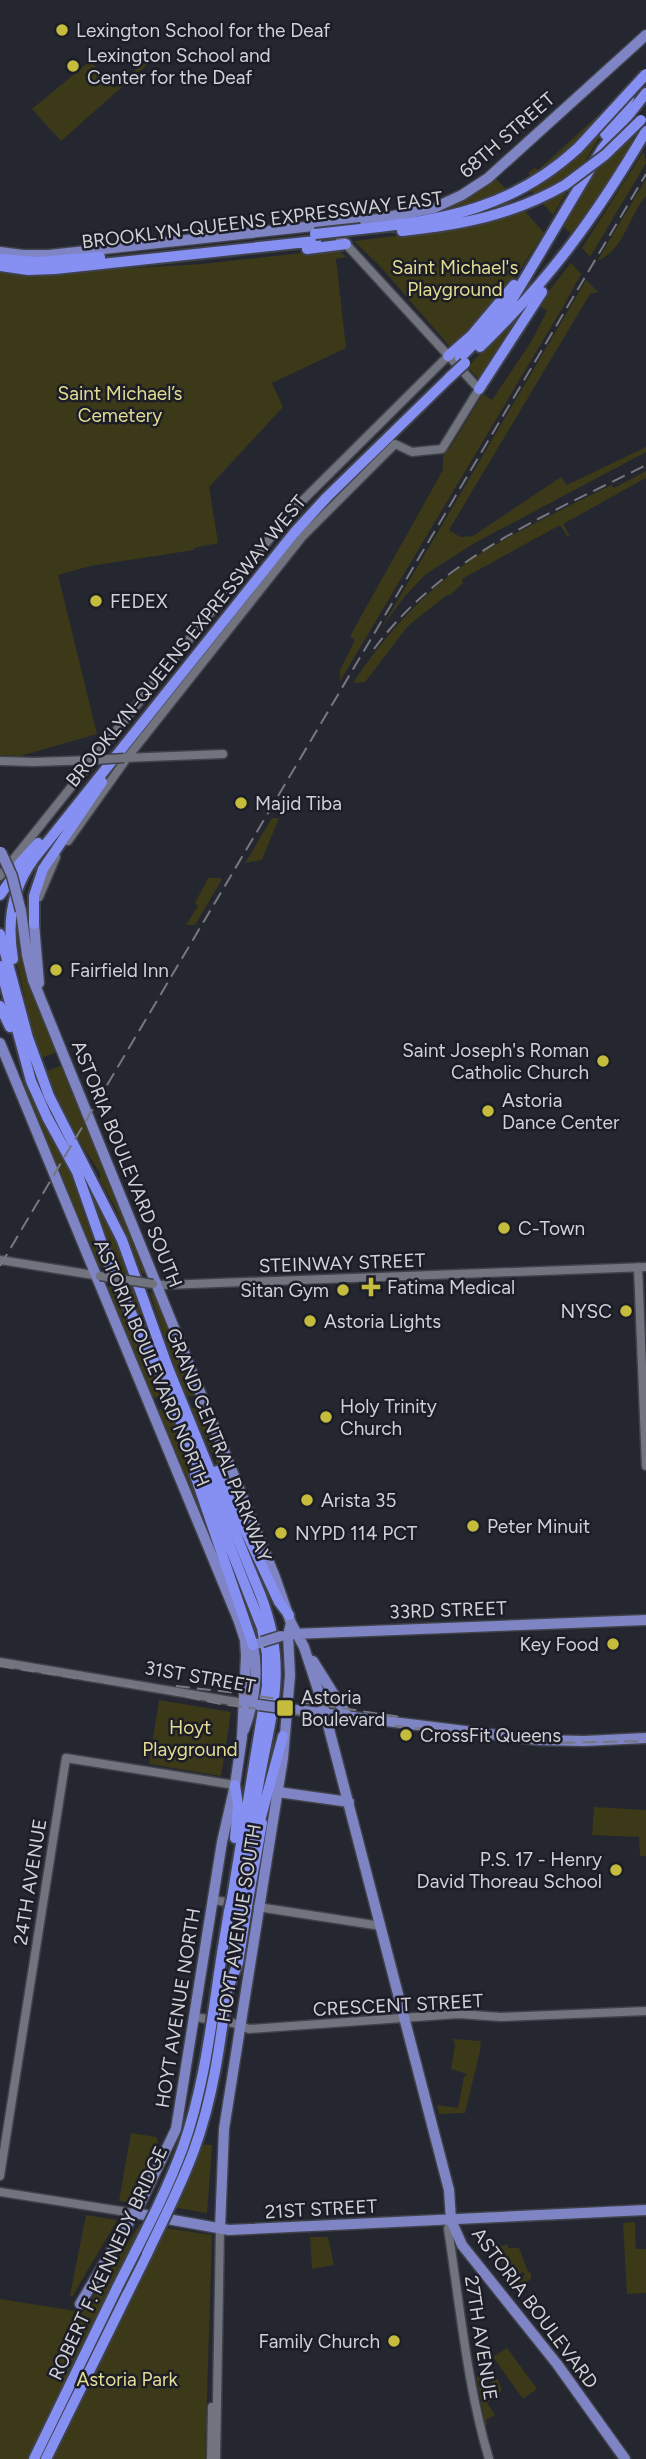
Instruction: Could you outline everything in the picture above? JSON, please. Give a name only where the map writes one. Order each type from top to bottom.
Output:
[{"type":"highway","points":[[581,183],[594,153],[614,119],[629,106],[643,77]]},
{"type":"highway","name":"BROOKLYN-QUEENS EXPRESSWAY EAST","points":[[361,232],[448,216],[512,196],[556,168],[643,77]]},
{"type":"highway","name":"BROOKLYN-QUEENS EXPRESSWAY WEST","points":[[463,360],[507,307],[629,106],[646,93]]},
{"type":"highway","name":"BROOKLYN-QUEENS EXPRESSWAY EAST","points":[[0,266],[37,270],[119,263],[361,232],[466,223],[521,206],[565,185],[605,155],[643,116]]},
{"type":"highway","name":"BROOKLYN-QUEENS EXPRESSWAY WEST","points":[[0,892],[296,520],[524,303],[565,256],[637,151],[646,131]]},
{"type":"highway","points":[[637,151],[646,142]]},
{"type":"highway","name":"BROOKLYN-QUEENS EXPRESSWAY EAST","points":[[0,259],[56,261],[315,238]]},
{"type":"highway","points":[[448,356],[491,314],[548,241]]},
{"type":"highway","points":[[119,263],[196,260],[346,244]]},
{"type":"highway","points":[[479,390],[565,256]]},
{"type":"highway","name":"BROOKLYN-QUEENS EXPRESSWAY WEST","points":[[38,1064],[11,946],[11,910],[19,884],[33,860],[307,517],[448,374]]},
{"type":"highway","points":[[34,924],[34,896],[50,856],[124,749],[197,654]]},
{"type":"highway","name":"GRAND CENTRAL PARKWAY","points":[[0,934],[25,1030],[57,1115],[126,1248],[164,1359],[274,1635],[277,1656],[272,1722],[258,1783],[239,1899]]},
{"type":"highway","name":"GRAND CENTRAL PARKWAY","points":[[0,966],[31,1081],[77,1172],[114,1278],[177,1412],[257,1612],[267,1654],[268,1678],[250,1781],[239,1913],[227,1991]]},
{"type":"highway","points":[[0,1006],[31,1081]]},
{"type":"highway","points":[[177,1412],[207,1513],[258,1644]]},
{"type":"highway","points":[[188,1417],[244,1525],[279,1602],[290,1619]]},
{"type":"highway","points":[[239,1899],[283,1737]]},
{"type":"highway","points":[[235,1785],[238,1806],[239,1899]]},
{"type":"highway","points":[[239,1899],[270,1800],[278,1793]]},
{"type":"highway","points":[[227,1991],[235,1970],[232,1955]]},
{"type":"highway","name":"ROBERT F. KENNEDY BRIDGE","points":[[34,2459],[162,2196],[183,2147],[232,1955]]},
{"type":"highway","name":"ROBERT F. KENNEDY BRIDGE","points":[[46,2459],[192,2157],[214,2080],[227,1991]]},
{"type":"main road","name":"68TH STREET","points":[[0,252],[49,255],[421,212],[463,195],[488,178],[646,35]]},
{"type":"main road","name":"ASTORIA BOULEVARD SOUTH","points":[[0,851],[16,885],[28,964],[40,998],[278,1584],[290,1619],[289,1635],[304,1647],[349,1802]]},
{"type":"main road","name":"BROOKLYN-QUEENS EXPRESSWAY WEST","points":[[34,924],[40,998]]},
{"type":"main road","name":"ASTORIA BOULEVARD NORTH","points":[[0,1043],[238,1619],[245,1640],[251,1704]]},
{"type":"main road","name":"33RD STREET","points":[[258,1644],[289,1635],[646,1620]]},
{"type":"main road","name":"HOYT AVENUE SOUTH","points":[[220,2228],[224,2129],[278,1793],[284,1709],[290,1670],[289,1635]]},
{"type":"main road","points":[[251,1704],[258,1644]]},
{"type":"main road","points":[[304,1647],[348,1717]]},
{"type":"main road","name":"31ST STREET","points":[[251,1704],[538,1740],[646,1738]]},
{"type":"main road","name":"HOYT AVENUE NORTH","points":[[80,2304],[134,2213],[176,2129],[212,1900],[242,1737],[251,1704]]},
{"type":"main road","points":[[278,1793],[349,1802]]},
{"type":"main road","name":"ASTORIA BOULEVARD","points":[[349,1802],[449,2190],[451,2220],[462,2245],[556,2364],[625,2458]]},
{"type":"main road","name":"21ST STREET","points":[[134,2213],[229,2230],[646,2210]]},
{"type":"street","points":[[328,224],[479,390]]},
{"type":"street","name":"BROOKLYN-QUEENS EXPRESSWAY WEST","points":[[0,876],[291,512],[448,356]]},
{"type":"street","name":"BROOKLYN-QUEENS EXPRESSWAY WEST","points":[[34,924],[40,895],[55,859],[125,758],[302,537],[394,444],[412,452],[442,449],[479,390]]},
{"type":"street","points":[[0,761],[223,754]]},
{"type":"street","name":"STEINWAY STREET","points":[[0,1260],[155,1284],[642,1267]]},
{"type":"street","points":[[642,1267],[646,1466]]},
{"type":"street","name":"31ST STREET","points":[[0,1662],[251,1704]]},
{"type":"street","name":"24TH AVENUE","points":[[0,2176],[66,1758],[235,1785]]},
{"type":"street","points":[[212,1900],[380,1926]]},
{"type":"street","name":"CRESCENT STREET","points":[[194,2017],[249,2029],[458,2014],[501,2017],[646,2011]]},
{"type":"street","name":"21ST STREET","points":[[0,2193],[134,2213]]},
{"type":"street","name":"27TH AVENUE","points":[[451,2220],[448,2230],[463,2326],[480,2431],[489,2459]]},
{"type":"street","points":[[216,2459],[221,2296],[220,2228]]},
{"type":"street","points":[[211,2459],[215,2294],[219,2286]]},
{"type":"green space","points":[[147,59],[150,62],[61,141],[32,109],[90,61],[115,88]]},
{"type":"green space","points":[[606,108],[611,118],[553,215],[542,203],[567,189],[562,181],[535,195],[531,190],[580,152],[531,178],[528,173],[535,168],[538,170]]},
{"type":"green space","points":[[623,129],[634,139],[630,149],[573,236],[562,225],[585,184]]},
{"type":"green space","points":[[644,151],[646,163],[590,257],[582,248]]},
{"type":"green space","points":[[494,177],[508,191],[468,206],[426,215],[467,196]]},
{"type":"green space","points":[[646,179],[646,196],[620,241],[606,256],[597,261]]},
{"type":"green space","name":"Saint Michael's Playground","points":[[525,211],[544,233],[506,291],[452,349],[379,265],[354,241],[470,227]]},
{"type":"green space","name":"Saint Michael’s Cemetery","points":[[337,249],[346,257],[336,259],[346,348],[272,383],[283,407],[209,487],[218,543],[194,550],[90,566],[58,575],[97,734],[20,756],[0,755],[0,270],[34,274],[202,264]]},
{"type":"green space","points":[[571,263],[581,274],[563,307],[340,681],[340,670],[355,640],[350,636],[443,470],[443,456],[483,394],[492,400],[531,342],[547,311],[538,305]]},
{"type":"green space","points":[[586,280],[598,292],[590,294],[449,530],[460,537],[473,536],[561,477],[567,485],[646,447],[646,452],[473,544],[426,574],[405,596],[382,627]]},
{"type":"green space","points":[[533,302],[481,381],[467,367]]},
{"type":"green space","points":[[646,471],[646,478],[563,524],[570,536],[568,537],[560,525],[462,579],[463,583],[450,595],[408,626],[365,682],[353,683],[412,609],[466,563],[548,516]]},
{"type":"green space","points":[[272,818],[279,818],[262,860],[245,863]]},
{"type":"green space","points":[[208,878],[221,878],[221,881],[195,925],[186,925],[198,906],[195,903]]},
{"type":"green space","points":[[16,904],[24,967],[57,1052],[41,1058],[31,1027],[15,953]]},
{"type":"green space","points":[[63,1065],[147,1274],[142,1273],[115,1207],[100,1180],[100,1173],[69,1125],[56,1099],[58,1097],[46,1071]]},
{"type":"green space","points":[[25,1079],[46,1127],[69,1169],[102,1267],[95,1266],[20,1081]]},
{"type":"green space","points":[[86,1175],[118,1237],[162,1366],[113,1264]]},
{"type":"green space","points":[[104,1286],[110,1287],[163,1397],[152,1398]]},
{"type":"green space","points":[[150,1293],[156,1294],[197,1396],[187,1396]]},
{"type":"green space","points":[[191,1408],[202,1408],[244,1512],[240,1513]]},
{"type":"green space","points":[[157,1409],[168,1409],[179,1433],[204,1514],[199,1514]]},
{"type":"green space","name":"Hoyt Playground","points":[[159,1700],[231,1712],[221,1776],[149,1764]]},
{"type":"green space","points":[[594,1807],[646,1810],[646,1856],[640,1856],[639,1837],[592,1835]]},
{"type":"green space","points":[[453,2039],[481,2041],[480,2051],[465,2113],[439,2114],[437,2105],[458,2108],[464,2077],[467,2074],[451,2069],[455,2045]]},
{"type":"green space","points":[[131,2133],[156,2137],[158,2141],[130,2203],[119,2201]]},
{"type":"green space","points":[[184,2143],[212,2145],[207,2213],[154,2204]]},
{"type":"green space","points":[[86,2215],[117,2220],[72,2297],[70,2295]]},
{"type":"green space","points":[[635,2222],[636,2249],[646,2249],[646,2293],[627,2294],[623,2223]]},
{"type":"green space","name":"Astoria Park","points":[[140,2224],[212,2235],[205,2459],[0,2459],[0,2299],[83,2312]]},
{"type":"green space","points":[[310,2237],[328,2237],[334,2265],[312,2269]]},
{"type":"green space","points":[[508,2244],[508,2248],[519,2248],[528,2272],[531,2273],[531,2279],[520,2287],[516,2282],[525,2275],[523,2272],[514,2277],[505,2270],[507,2268],[497,2255],[499,2252],[496,2248]]},
{"type":"green space","points":[[507,2348],[537,2389],[523,2399],[493,2357]]},
{"type":"green space","points":[[481,2374],[485,2386],[497,2378],[502,2390],[500,2396],[487,2403],[495,2415],[486,2420],[485,2426],[477,2377]]},
{"type":"railway","points":[[0,1266],[646,174]]},
{"type":"railway","points":[[374,649],[401,617],[431,588],[464,564],[534,521],[646,465]]},
{"type":"railway","points":[[0,1666],[160,1691],[221,1704],[343,1720],[551,1743],[646,1741]]},
{"type":"railway","points":[[176,1686],[402,1717]]},
{"type":"place","name":"Lexington School for the Deaf","points":[[62,30]]},
{"type":"place","name":"Lexington School and Center for the Deaf","points":[[73,66]]},
{"type":"place","name":"FEDEX","points":[[96,601]]},
{"type":"place","name":"Majid Tiba","points":[[241,803]]},
{"type":"place","name":"Fairfield Inn","points":[[56,970]]},
{"type":"place","name":"Saint Joseph's Roman Catholic Church","points":[[603,1061]]},
{"type":"place","name":"Astoria Dance Center","points":[[488,1111]]},
{"type":"place","name":"C-Town","points":[[504,1228]]},
{"type":"place","name":"Fatima Medical","points":[[371,1287]]},
{"type":"place","name":"Sitan Gym","points":[[343,1290]]},
{"type":"place","name":"NYSC","points":[[626,1311]]},
{"type":"place","name":"Astoria Lights","points":[[310,1321]]},
{"type":"place","name":"Holy Trinity Church","points":[[326,1417]]},
{"type":"place","name":"Arista 35","points":[[307,1500]]},
{"type":"place","name":"Peter Minuit","points":[[473,1526]]},
{"type":"place","name":"NYPD 114 PCT","points":[[281,1533]]},
{"type":"place","name":"Key Food","points":[[613,1644]]},
{"type":"place","name":"Astoria Boulevard","points":[[285,1708]]},
{"type":"place","name":"CrossFit Queens","points":[[406,1735]]},
{"type":"place","name":"P.S. 17 - Henry David Thoreau School","points":[[616,1870]]},
{"type":"place","name":"Family Church","points":[[394,2341]]}]
